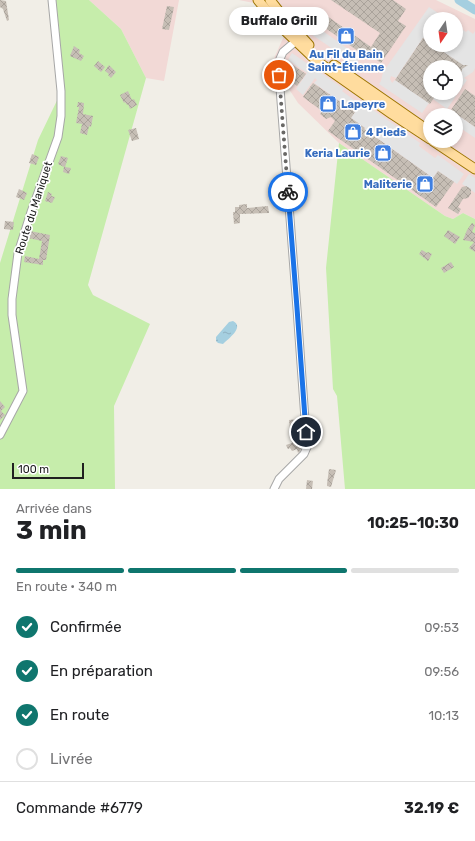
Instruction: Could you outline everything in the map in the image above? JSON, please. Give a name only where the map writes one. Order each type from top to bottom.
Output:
[{"type":"main road","points":[[258,0],[271,7],[318,62],[423,134]]},
{"type":"main road","points":[[300,40],[423,127]]},
{"type":"main road","points":[[444,148],[475,169]]},
{"type":"main road","points":[[453,148],[475,163]]},
{"type":"street","name":"Route du Maniquet","points":[[0,434],[23,392],[12,315],[12,299],[18,253],[58,137],[61,116],[61,91],[52,0]]},
{"type":"street","points":[[274,489],[278,479],[304,454],[307,447],[279,75],[279,61],[282,52],[300,40]]},
{"type":"shaded area","points":[[89,0],[179,0],[164,81],[146,78],[121,29]]},
{"type":"shaded area","points":[[239,0],[436,0],[461,12],[423,12],[423,52],[463,52],[463,13],[475,19],[475,219],[463,213],[453,219],[445,216],[339,143],[298,103],[272,63],[284,36],[258,4]]},
{"type":"shaded area","points":[[429,7],[436,12],[425,12]]},
{"type":"shaded area","points":[[423,15],[423,38],[396,78],[391,76],[390,79],[392,83],[395,80],[429,103],[426,108],[423,108],[422,113],[379,84],[383,72]]},
{"type":"shaded area","points":[[310,22],[361,58],[357,62],[352,62],[305,30]]},
{"type":"shaded area","points":[[463,30],[466,32],[468,30],[473,34],[475,31],[475,68],[473,72],[464,78],[467,80],[463,86],[463,60],[455,60],[443,52],[463,52]]},
{"type":"shaded area","points":[[292,53],[344,89],[342,91],[361,105],[362,102],[420,143],[419,146],[435,158],[438,155],[464,174],[457,184],[438,171],[433,178],[364,129],[365,128],[351,118],[355,112],[314,83],[317,80],[315,78],[303,95],[296,89],[307,73],[288,60]]},
{"type":"shaded area","points":[[434,100],[453,100],[448,108]]},
{"type":"shaded area","points":[[463,118],[475,127],[475,138],[463,130]]},
{"type":"shaded area","points":[[469,174],[475,178],[475,193],[462,184]]},
{"type":"green space","points":[[56,0],[89,0],[121,29],[146,78],[88,285],[93,295],[150,324],[114,406],[115,489],[0,489],[0,263],[38,140],[64,86]]},
{"type":"green space","points":[[339,143],[445,216],[453,219],[463,213],[475,219],[475,489],[345,489],[337,396],[333,389],[326,268]]},
{"type":"water","points":[[233,321],[237,326],[232,336],[223,344],[218,343],[216,341],[216,337],[229,322]]},
{"type":"building","points":[[0,0],[6,1],[9,20],[7,21],[3,9],[0,7]]},
{"type":"building","points":[[331,0],[393,0],[406,9],[398,21],[406,26],[381,63],[367,53],[365,56],[321,25],[327,16],[371,47],[380,33]]},
{"type":"building","points":[[167,6],[174,7],[169,30],[162,29]]},
{"type":"building","points":[[423,38],[423,52],[444,52],[456,60],[423,60],[423,99],[395,80]]},
{"type":"building","points":[[74,46],[80,50],[79,53],[84,56],[81,61],[70,56]]},
{"type":"building","points":[[98,61],[105,67],[101,72],[94,66]]},
{"type":"building","points":[[109,65],[116,72],[111,78],[105,71]]},
{"type":"building","points":[[293,65],[306,74],[297,86],[285,77]]},
{"type":"building","points":[[313,83],[355,112],[351,118],[365,128],[364,129],[433,178],[438,171],[454,182],[436,207],[328,131],[335,121],[331,117],[326,119],[320,114],[322,111],[303,97]]},
{"type":"building","points":[[465,89],[475,96],[475,127],[463,118],[463,108],[452,108],[458,100],[463,100],[463,92]]},
{"type":"building","points":[[128,91],[132,100],[134,99],[137,105],[130,109],[128,104],[127,105],[125,102],[124,103],[120,95]]},
{"type":"building","points":[[424,100],[433,100],[430,104]]},
{"type":"building","points":[[78,102],[84,103],[83,114],[93,116],[91,127],[89,126],[87,135],[80,133],[82,124],[76,123],[79,107],[77,107]]},
{"type":"building","points":[[136,128],[139,139],[132,141],[128,130]]},
{"type":"building","points":[[32,154],[39,157],[36,165],[29,163]]},
{"type":"building","points":[[61,156],[68,158],[65,167],[71,168],[69,174],[63,172],[64,167],[58,164]]},
{"type":"building","points":[[466,186],[471,189],[471,194],[468,198],[463,199],[458,207],[461,209],[458,214],[448,208],[462,187]]},
{"type":"building","points":[[19,189],[27,193],[24,200],[16,197]]},
{"type":"building","points":[[48,192],[52,194],[51,196],[55,197],[52,203],[45,201]]},
{"type":"building","points":[[247,204],[247,208],[268,206],[269,213],[240,214],[240,223],[234,224],[233,212],[235,212],[235,207]]},
{"type":"building","points":[[5,221],[14,222],[13,230],[4,229]]},
{"type":"building","points":[[472,223],[475,225],[472,232],[475,233],[475,252],[469,248],[474,242],[463,240]]},
{"type":"building","points":[[448,230],[460,237],[455,244],[444,236]]},
{"type":"building","points":[[30,231],[50,235],[46,260],[43,260],[43,265],[24,262],[25,256],[39,259],[42,241],[28,238]]},
{"type":"building","points":[[422,250],[432,254],[428,261],[419,254]]},
{"type":"building","points":[[451,262],[454,267],[444,273],[441,268]]},
{"type":"building","points":[[0,401],[5,407],[1,411],[5,415],[0,420]]},
{"type":"building","points":[[299,419],[302,446],[298,453],[297,449],[292,451],[290,448],[288,449],[286,445],[292,443],[289,420]]},
{"type":"building","points":[[329,469],[336,470],[331,487],[327,486]]},
{"type":"building","points":[[307,480],[313,481],[312,489],[306,489]]},
{"type":"waterway","points":[[459,0],[475,10]]},
{"type":"way so far","points":[[279,75],[288,192]]},
{"type":"place","name":"Au Fil du Bain Saint-Étienne","points":[[346,36]]},
{"type":"place","name":"Buffalo Grill","points":[[279,75]]},
{"type":"place","name":"Lapeyre","points":[[328,104]]},
{"type":"place","name":"4 Pieds","points":[[353,132]]},
{"type":"place","name":"Keria Laurie","points":[[383,153]]},
{"type":"place","name":"Maliterie","points":[[425,184]]},
{"type":"route","points":[[288,192],[306,432]]}]
